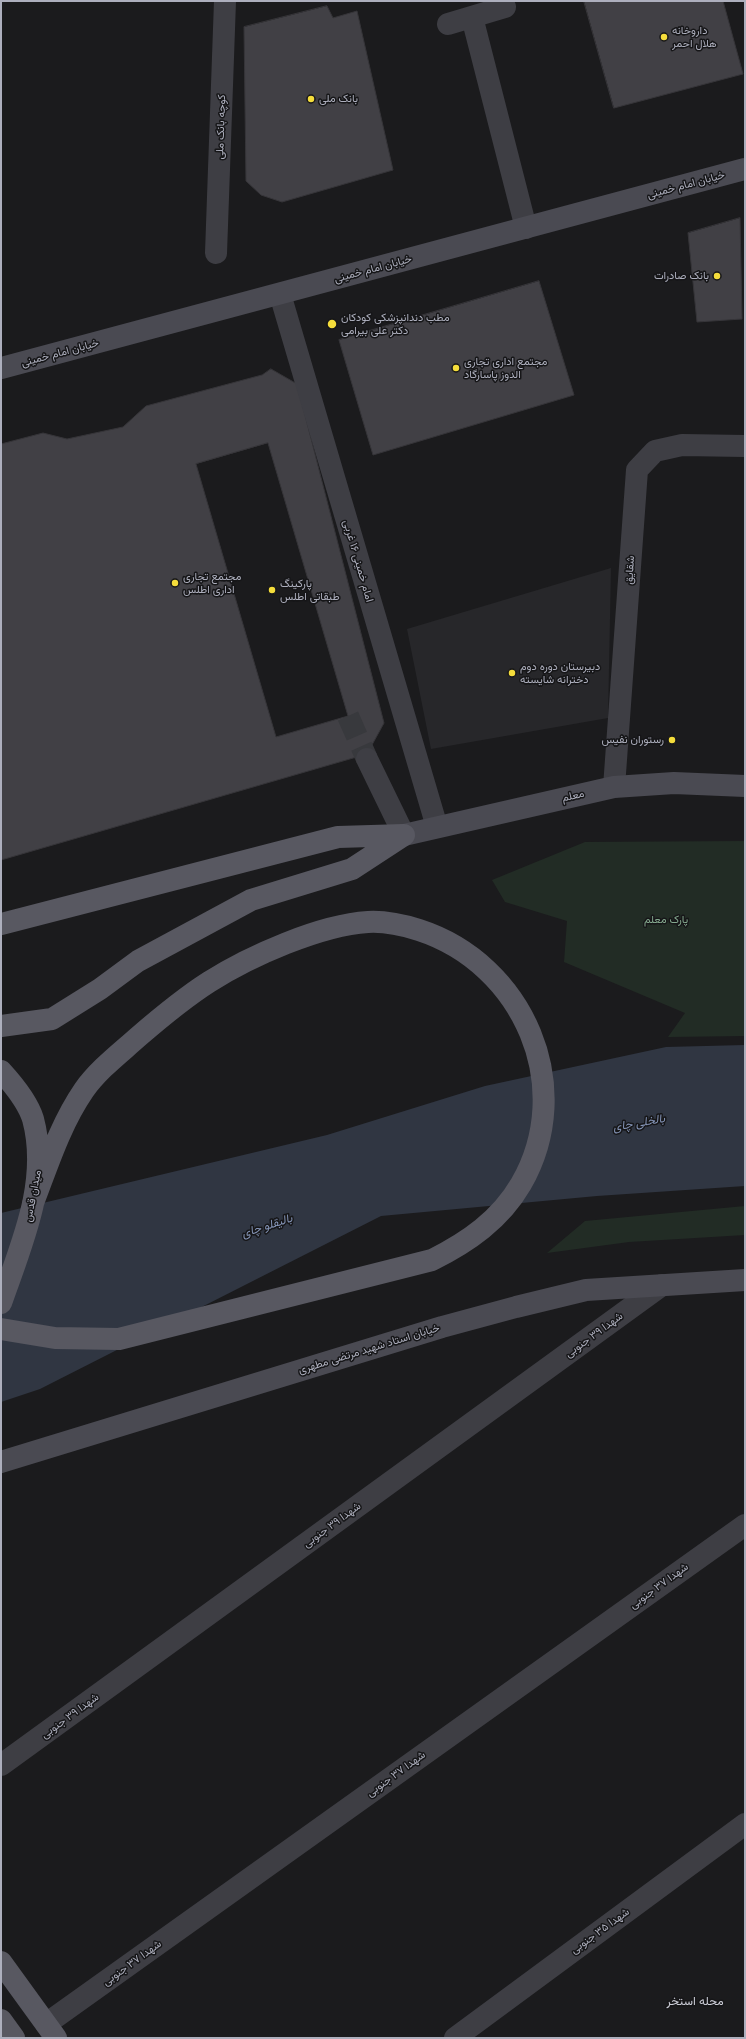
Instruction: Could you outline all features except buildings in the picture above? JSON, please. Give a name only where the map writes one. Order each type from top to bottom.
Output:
[{"type":"main road","name":"خیابان امام خمینی","points":[[1,368],[745,169]]},
{"type":"main road","name":"معلم","points":[[404,835],[614,787],[674,783],[745,786]]},
{"type":"main road","points":[[1,924],[338,837],[404,835]]},
{"type":"main road","points":[[1,1026],[52,1019],[100,989],[138,961],[252,900],[352,869],[404,835]]},
{"type":"main road","points":[[1,1329],[55,1338],[119,1340],[432,1260],[459,1246],[483,1230],[504,1208],[521,1183],[533,1156],[541,1127],[543,1096],[541,1067],[533,1038],[522,1014],[511,997],[489,970],[467,953],[443,939],[419,930],[392,923],[369,922],[348,925],[311,935],[242,963],[208,982],[151,1025],[98,1072],[83,1091],[59,1132],[34,1202]]},
{"type":"main road","name":"میدان قدس","points":[[1,1071],[13,1084],[32,1118],[39,1162],[34,1202],[1,1304]]},
{"type":"main road","name":"خیابان استاد شهید مرتضی مطهری","points":[[1,1462],[442,1327],[516,1307],[586,1290],[745,1280]]},
{"type":"main road","points":[[1,1962],[51,2031]]},
{"type":"main road","points":[[1,2020],[14,2038]]},
{"type":"street","name":"کوچه بانک ملی","points":[[216,253],[225,1]]},
{"type":"street","points":[[448,24],[505,7]]},
{"type":"street","points":[[472,16],[526,228]]},
{"type":"street","name":"امام خمینی ۱۶ غربی","points":[[280,294],[437,827]]},
{"type":"street","name":"شقایق","points":[[614,787],[637,470],[655,451],[682,445],[745,446]]},
{"type":"street","points":[[367,758],[404,835]]},
{"type":"street","name":"شهدا ۳۹ جنوبی","points":[[1,1765],[662,1285]]},
{"type":"street","name":"شهدا ۳۷ جنوبی","points":[[51,2031],[745,1525]]},
{"type":"street","name":"شهدا ۳۵ جنوبی","points":[[455,2038],[745,1824]]},
{"type":"shaded area","name":"دبیرستان دوره دوم دخترانه شایسته","points":[[611,568],[608,718],[431,749],[407,629]]},
{"type":"green space","name":"پارک معلم","points":[[745,841],[745,1036],[668,1037],[685,1013],[564,962],[567,921],[505,902],[492,880],[585,842]]},
{"type":"green space","points":[[745,1206],[745,1235],[629,1242],[547,1253],[585,1221]]},
{"type":"water","points":[[745,1045],[745,1186],[597,1196],[381,1216],[40,1389],[1,1402],[1,1213],[327,1135],[485,1086],[666,1047]]},
{"type":"tunnel","points":[[348,716],[367,759]]},
{"type":"place","name":"داروخانه هلال احمر","points":[[664,37]]},
{"type":"place","name":"بانک ملی","points":[[311,99]]},
{"type":"place","name":"بانک صادرات","points":[[717,276]]},
{"type":"place","name":"مطب دندانپزشکی کودکان دکتر علی بیرامی","points":[[332,324]]},
{"type":"place","name":"مجتمع اداری تجاری الدوز پاسارگاد","points":[[456,368]]},
{"type":"place","name":"مجتمع تجاری اداری اطلس","points":[[175,583]]},
{"type":"place","name":"پارکینگ طبقاتی اطلس","points":[[272,590]]},
{"type":"place","name":"دبیرستان دوره دوم دخترانه شایسته","points":[[512,673]]},
{"type":"place","name":"رستوران نفیس","points":[[672,740]]},
{"type":"district","name":"محله استخر","points":[[695,2002]]},
{"type":"water label","name":"بالخلی چای","points":[[639,1123]]},
{"type":"water label","name":"بالیقلو چای","points":[[267,1226]]}]
